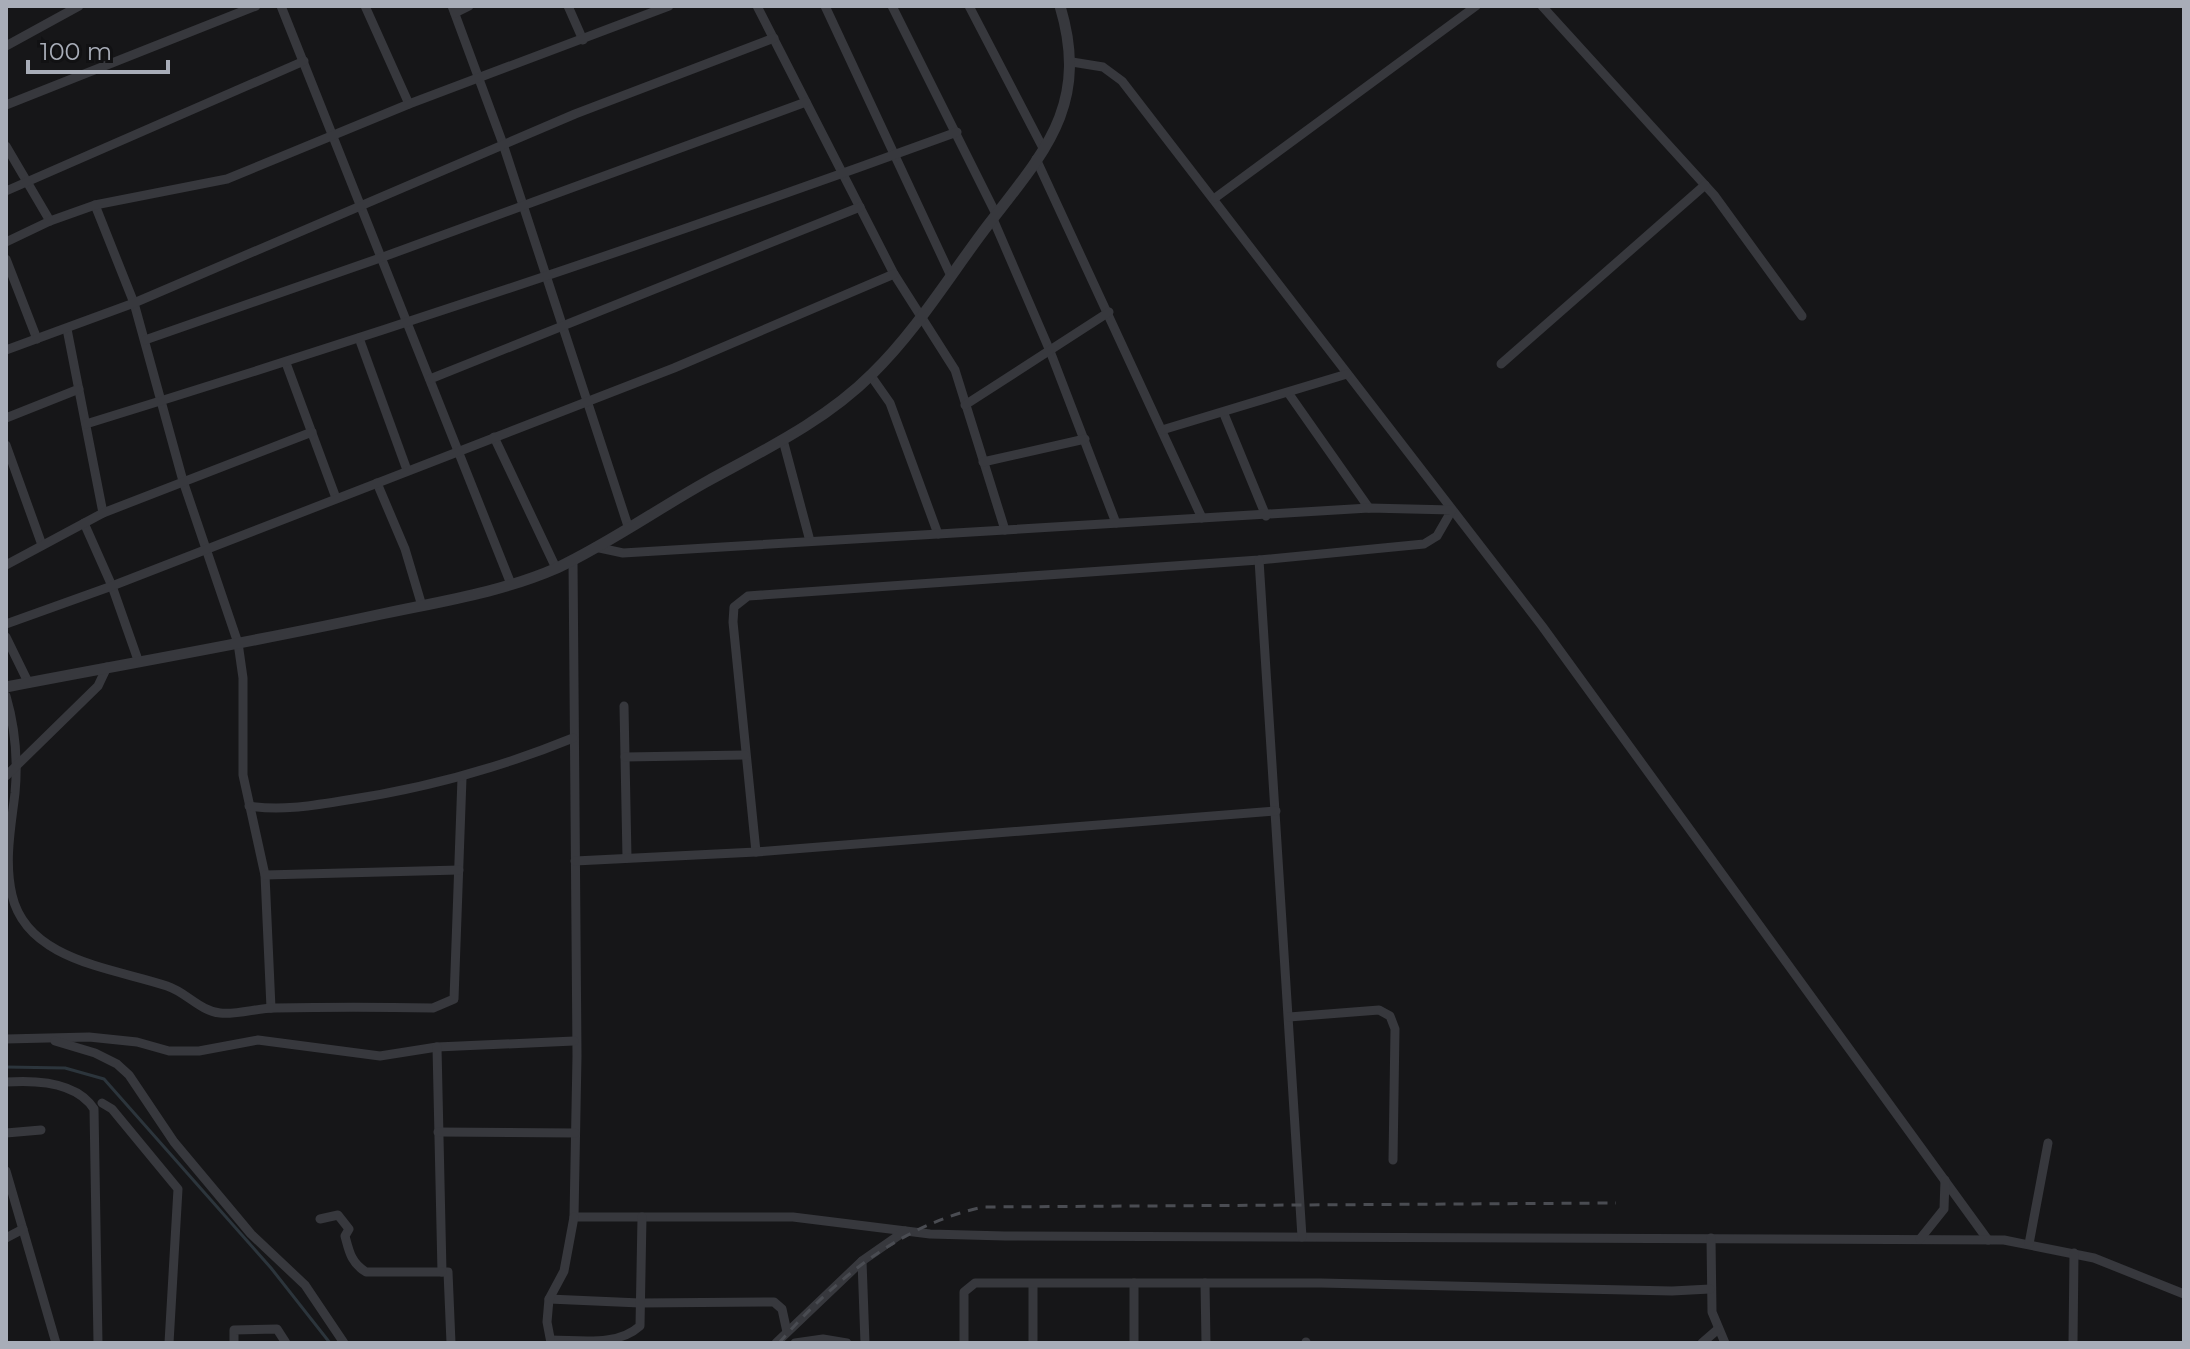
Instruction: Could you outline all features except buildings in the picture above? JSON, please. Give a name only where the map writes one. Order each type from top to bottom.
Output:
[{"type":"street","points":[[6,46],[79,6]]},
{"type":"street","points":[[6,105],[240,9],[256,6]]},
{"type":"street","points":[[281,6],[335,135],[511,584]]},
{"type":"street","points":[[365,6],[409,104]]},
{"type":"street","points":[[469,6],[453,9],[503,144],[628,526]]},
{"type":"street","points":[[568,6],[583,40]]},
{"type":"street","points":[[6,242],[50,221],[95,205],[210,184],[409,104],[669,6]]},
{"type":"street","points":[[757,6],[894,274],[955,370],[1005,530]]},
{"type":"street","points":[[825,6],[951,276]]},
{"type":"street","points":[[892,6],[957,132],[995,216],[1116,523]]},
{"type":"street","points":[[969,6],[1043,148]]},
{"type":"street","points":[[6,687],[422,606],[511,584],[573,560],[783,440],[834,407],[871,376],[920,319],[1036,159],[1064,110],[1072,62],[1060,6]]},
{"type":"street","points":[[1215,198],[1476,6]]},
{"type":"street","points":[[1542,6],[1705,185],[1802,316]]},
{"type":"street","points":[[6,350],[134,303],[503,144],[774,38]]},
{"type":"street","points":[[6,191],[304,61]]},
{"type":"street","points":[[1072,62],[1103,67],[1122,81],[1215,198],[1693,830],[1945,1176],[1988,1240]]},
{"type":"street","points":[[145,340],[383,257],[806,102]]},
{"type":"street","points":[[86,424],[286,363],[547,276],[957,132]]},
{"type":"street","points":[[6,146],[50,221]]},
{"type":"street","points":[[1036,159],[1202,518]]},
{"type":"street","points":[[1501,364],[1705,185]]},
{"type":"street","points":[[95,205],[134,303],[183,481],[238,643],[243,678],[243,775],[265,875],[271,1008]]},
{"type":"street","points":[[430,379],[860,207]]},
{"type":"street","points":[[6,259],[37,339]]},
{"type":"street","points":[[6,624],[206,550],[674,368],[894,274]]},
{"type":"street","points":[[965,405],[1109,312]]},
{"type":"street","points":[[67,329],[103,513]]},
{"type":"street","points":[[359,338],[407,470]]},
{"type":"street","points":[[286,363],[336,498]]},
{"type":"street","points":[[1162,430],[1224,414],[1347,374]]},
{"type":"street","points":[[871,376],[890,403],[938,534]]},
{"type":"street","points":[[6,418],[79,389]]},
{"type":"street","points":[[1289,394],[1369,508]]},
{"type":"street","points":[[1224,414],[1266,516]]},
{"type":"street","points":[[6,565],[103,513],[312,432]]},
{"type":"street","points":[[494,437],[556,568]]},
{"type":"street","points":[[983,462],[1085,439]]},
{"type":"street","points":[[783,440],[810,541]]},
{"type":"street","points":[[6,445],[8,458],[42,545]]},
{"type":"street","points":[[377,483],[405,549],[422,606]]},
{"type":"street","points":[[595,547],[623,553],[1369,508],[1452,510]]},
{"type":"street","points":[[756,852],[733,613],[737,602],[748,596],[1259,560],[1424,544],[1437,536],[1452,510]]},
{"type":"street","points":[[84,523],[112,586],[138,660]]},
{"type":"street","points":[[573,560],[574,1217],[564,1271],[549,1299],[547,1322],[551,1341],[623,1340],[640,1326],[642,1217]]},
{"type":"street","points":[[1259,560],[1302,1237]]},
{"type":"street","points":[[6,637],[28,682]]},
{"type":"street","points":[[10,773],[98,686],[107,667]]},
{"type":"street","points":[[6,696],[13,727],[9,876],[12,899],[32,932],[80,960],[170,987],[207,1010],[231,1013],[271,1008],[433,1008],[454,999],[462,778]]},
{"type":"street","points":[[624,706],[627,858]]},
{"type":"street","points":[[249,806],[292,808],[462,778],[511,764],[573,738]]},
{"type":"street","points":[[625,757],[745,755]]},
{"type":"street","points":[[575,861],[756,852],[1276,811]]},
{"type":"street","points":[[265,875],[459,870]]},
{"type":"street","points":[[1289,1017],[1379,1010],[1390,1016],[1395,1029],[1393,1160]]},
{"type":"street","points":[[6,1039],[89,1037],[137,1042],[169,1051],[199,1051],[258,1040],[380,1056],[437,1047],[574,1041]]},
{"type":"street","points":[[47,1040],[95,1053],[117,1064],[129,1075],[174,1142],[251,1234],[305,1285],[344,1343]]},
{"type":"street","points":[[437,1047],[442,1272]]},
{"type":"street","points":[[6,1082],[36,1082],[67,1089],[94,1109],[98,1343]]},
{"type":"street","points":[[102,1103],[112,1109],[178,1189],[169,1343]]},
{"type":"street","points":[[6,1133],[41,1130]]},
{"type":"street","points":[[438,1132],[575,1133]]},
{"type":"street","points":[[2029,1244],[2048,1143]]},
{"type":"street","points":[[6,1171],[56,1343]]},
{"type":"street","points":[[1920,1239],[1944,1209],[1945,1176]]},
{"type":"street","points":[[320,1219],[338,1215],[349,1229],[345,1236],[350,1254],[356,1266],[366,1272],[448,1272],[451,1343]]},
{"type":"street","points":[[574,1217],[793,1217],[905,1231],[1005,1236],[1988,1240],[2074,1253],[2184,1294]]},
{"type":"street","points":[[6,1238],[23,1229]]},
{"type":"street","points":[[776,1343],[862,1261],[905,1231]]},
{"type":"street","points":[[1711,1238],[1710,1289],[1717,1330],[1725,1343]]},
{"type":"street","points":[[2073,1343],[2074,1253]]},
{"type":"street","points":[[862,1261],[865,1343]]},
{"type":"street","points":[[1134,1283],[1134,1343]]},
{"type":"street","points":[[964,1343],[964,1292],[968,1286],[1205,1283],[1710,1289]]},
{"type":"street","points":[[1205,1283],[1206,1343]]},
{"type":"street","points":[[1033,1284],[1033,1343]]},
{"type":"street","points":[[549,1299],[640,1303],[774,1302],[782,1309],[787,1332]]},
{"type":"street","points":[[234,1343],[234,1330],[268,1327],[277,1329],[286,1343]]},
{"type":"street","points":[[1702,1343],[1717,1330]]},
{"type":"street","points":[[795,1343],[823,1339],[847,1343]]},
{"type":"waterway","points":[[6,1067],[65,1068],[104,1079],[271,1268],[330,1343]]},
{"type":"railway","points":[[779,1343],[822,1298],[870,1258],[924,1227],[983,1207],[1616,1203]]}]
